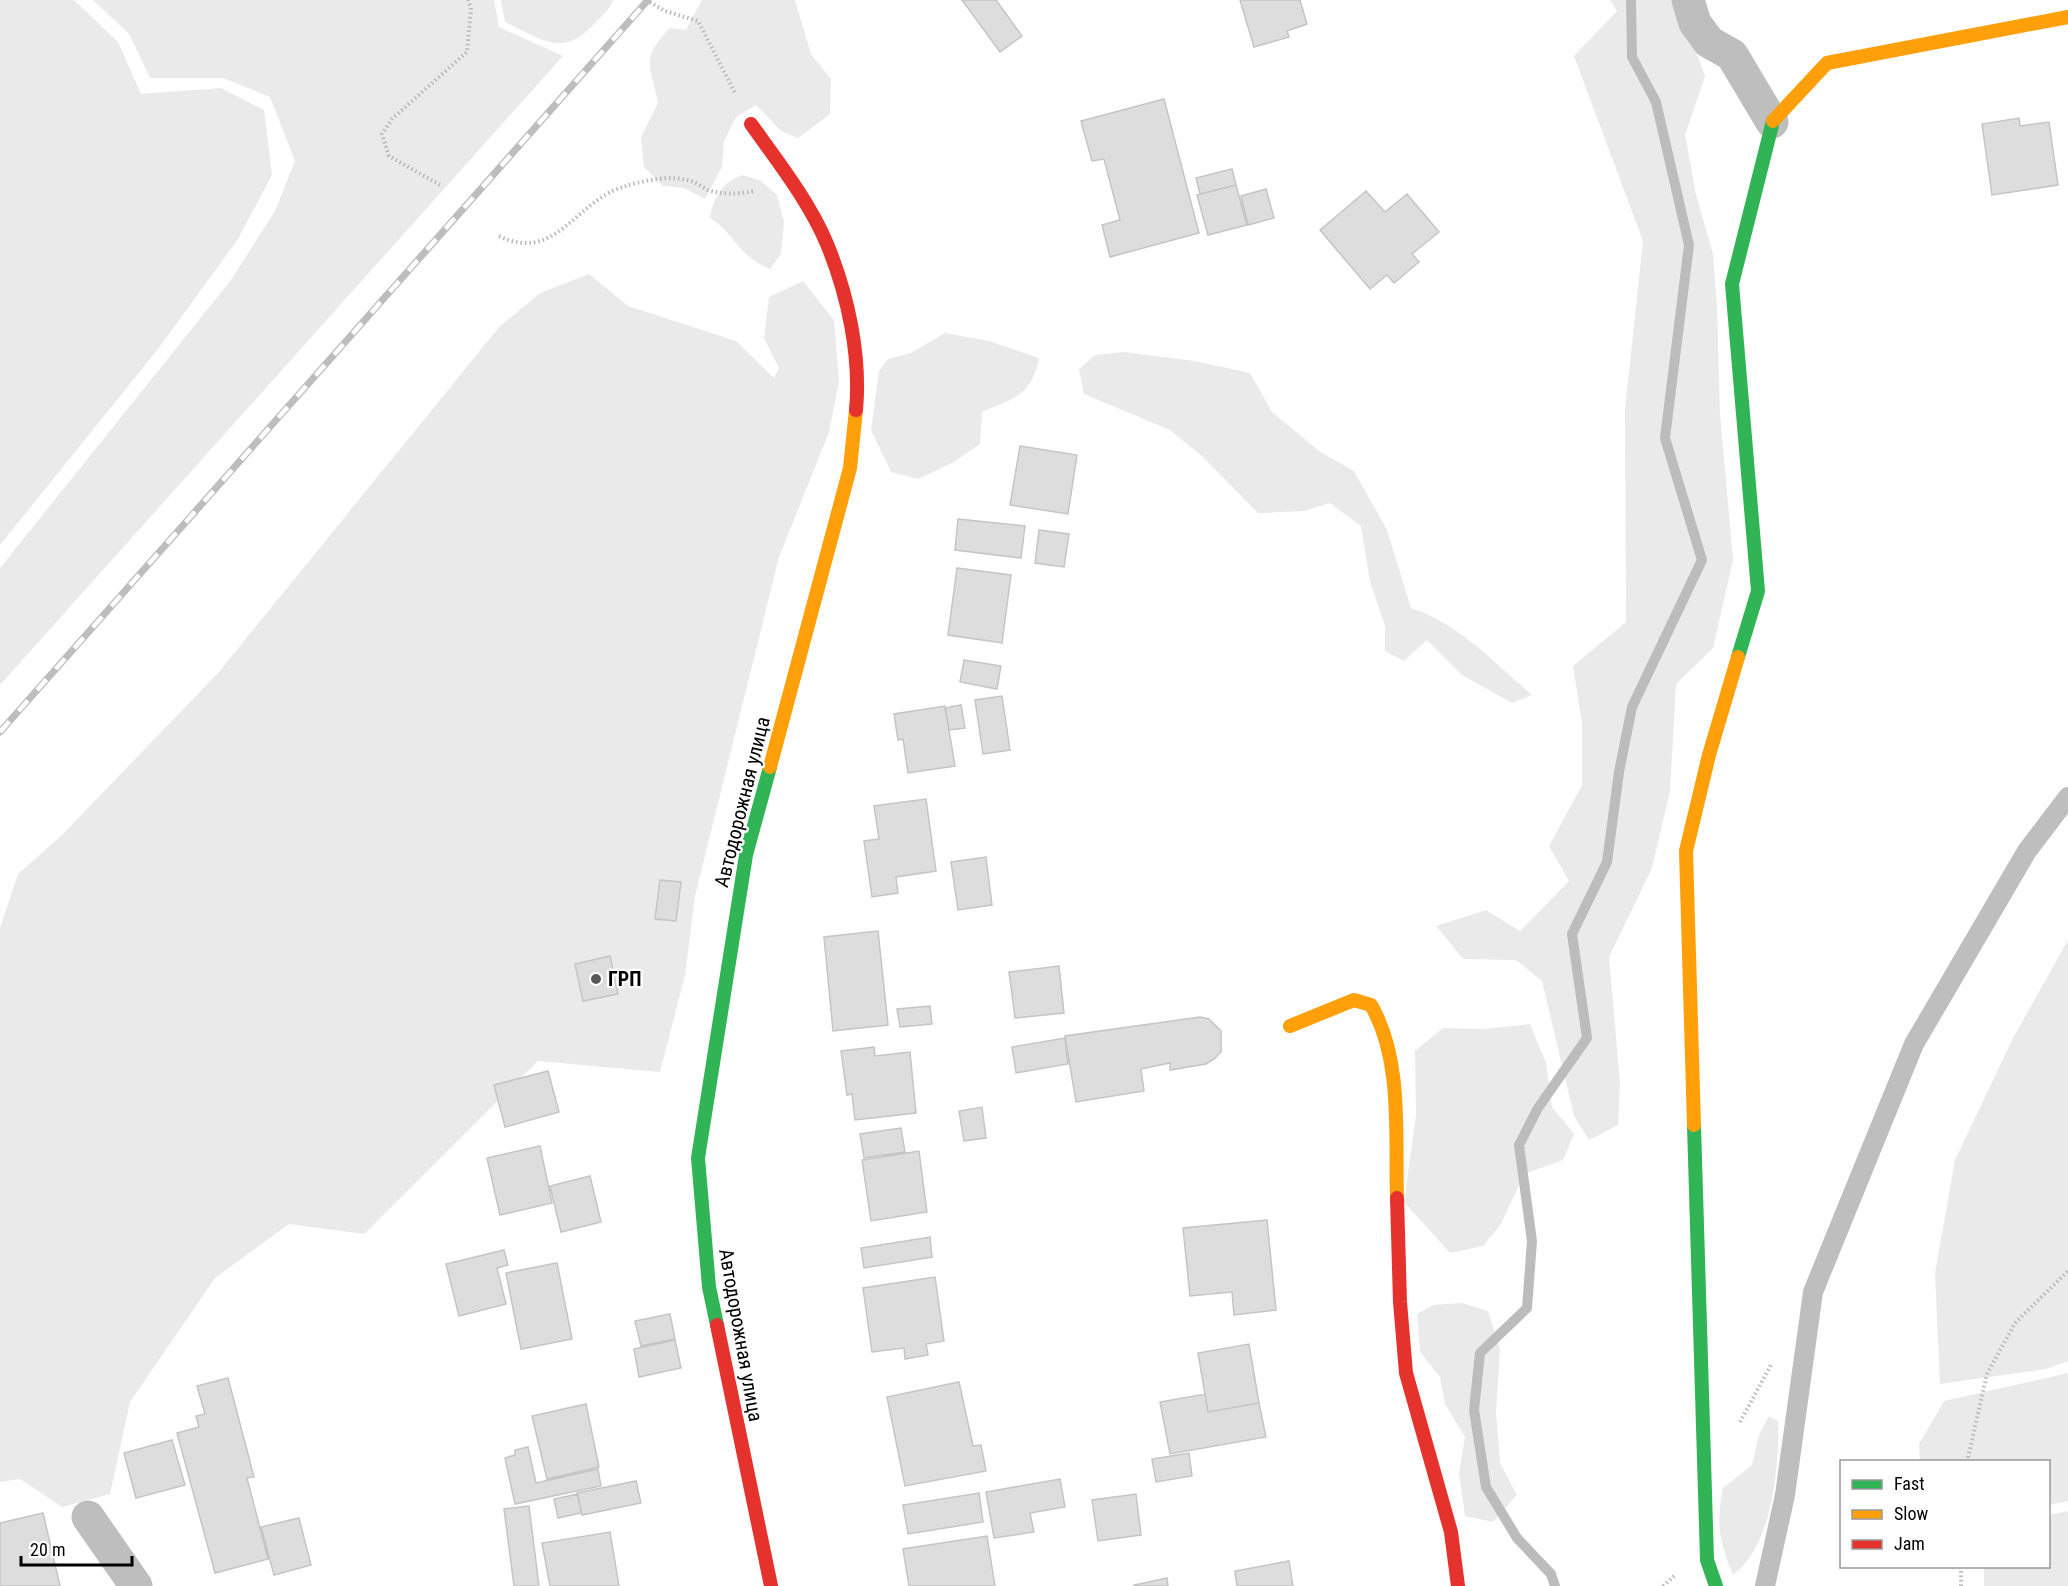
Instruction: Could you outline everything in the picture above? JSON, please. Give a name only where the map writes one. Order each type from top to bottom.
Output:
[{"type":"street","points":[[1688,0],[1695,23],[1709,42],[1732,55],[1772,122]]},
{"type":"street","points":[[1716,1586],[1707,1560],[1686,851],[1709,755],[1758,591],[1732,284],[1772,122],[1827,63],[2068,17]]},
{"type":"street","name":"Автодорожная улица","points":[[751,124],[793,183],[827,243],[845,297],[854,344],[857,399],[850,468],[746,855],[698,1158],[709,1287],[771,1586]]},
{"type":"street","points":[[1290,1026],[1354,1000],[1371,1005],[1381,1022],[1393,1077],[1400,1302],[1406,1373],[1451,1532],[1458,1586]]},
{"type":"street","points":[[88,1517],[136,1586]]},
{"type":"lane","points":[[1765,1586],[1785,1495],[1813,1292],[1914,1044],[2027,851],[2068,797]]},
{"type":"path","points":[[440,185],[390,156],[382,134],[392,119],[467,52],[471,8],[468,0]]},
{"type":"path","points":[[646,0],[665,11],[698,21],[751,124]]},
{"type":"path","points":[[499,236],[510,241],[531,244],[564,229],[582,210],[621,187],[662,179],[688,180],[708,190],[735,195],[793,183]]},
{"type":"path","points":[[1967,1460],[1987,1374],[2015,1323],[2068,1272]]},
{"type":"path","points":[[1736,1432],[1776,1355]]},
{"type":"path","points":[[1961,1568],[1961,1586]]},
{"type":"shaded area","points":[[0,0],[74,0],[118,42],[141,94],[221,88],[264,110],[272,175],[238,239],[158,349],[0,545]]},
{"type":"shaded area","points":[[93,0],[494,0],[499,27],[563,56],[0,685],[0,568],[231,280],[275,211],[295,161],[270,97],[223,78],[150,78],[129,34]]},
{"type":"shaded area","points":[[501,0],[613,0],[606,12],[585,33],[574,40],[553,43],[505,22]]},
{"type":"shaded area","points":[[702,0],[795,0],[811,54],[831,79],[830,114],[798,138],[781,131],[756,105],[736,117],[724,141],[722,167],[705,199],[684,188],[663,186],[644,167],[641,137],[658,103],[650,70],[654,48],[670,28],[686,30]]},
{"type":"shaded area","points":[[1610,0],[1678,0],[1705,76],[1685,135],[1696,195],[1713,254],[1720,413],[1733,560],[1713,648],[1676,684],[1670,791],[1652,868],[1609,957],[1620,1083],[1618,1125],[1589,1140],[1574,1116],[1542,981],[1516,960],[1463,959],[1436,926],[1486,910],[1520,931],[1569,881],[1549,846],[1582,785],[1582,723],[1573,666],[1626,622],[1625,410],[1643,241],[1574,56],[1617,11]]},
{"type":"shaded area","points":[[743,175],[761,181],[777,195],[784,222],[781,254],[770,269],[750,258],[719,224],[710,218],[720,191],[730,181]]},
{"type":"shaded area","points":[[589,274],[628,306],[736,341],[774,378],[779,368],[764,338],[769,297],[803,281],[834,320],[839,381],[829,432],[779,557],[695,896],[685,975],[660,1072],[538,1061],[364,1234],[289,1224],[215,1278],[130,1402],[110,1494],[62,1507],[20,1479],[0,1482],[0,928],[18,874],[61,836],[218,673],[500,326],[540,293]]},
{"type":"shaded area","points":[[945,333],[989,341],[1039,358],[1036,371],[1020,394],[982,412],[980,444],[954,462],[918,479],[891,472],[871,430],[879,371],[888,359],[911,353]]},
{"type":"shaded area","points":[[1124,352],[1194,361],[1250,373],[1272,412],[1319,451],[1354,471],[1387,530],[1411,608],[1445,623],[1490,657],[1532,695],[1512,703],[1462,675],[1427,640],[1404,661],[1385,651],[1385,626],[1370,582],[1361,526],[1330,503],[1304,511],[1258,513],[1203,457],[1170,430],[1084,394],[1079,369],[1095,355]]},
{"type":"shaded area","points":[[2068,940],[2068,1361],[2046,1369],[1940,1384],[1935,1273],[1955,1160],[2013,1038]]},
{"type":"shaded area","points":[[1530,1024],[1546,1063],[1552,1107],[1574,1134],[1563,1160],[1524,1174],[1501,1224],[1483,1246],[1450,1253],[1404,1202],[1416,1115],[1415,1051],[1443,1028],[1484,1029]]},
{"type":"shaded area","points":[[1462,1303],[1488,1311],[1500,1349],[1496,1412],[1500,1463],[1517,1495],[1493,1522],[1465,1516],[1459,1473],[1465,1437],[1445,1404],[1440,1377],[1420,1352],[1417,1314],[1433,1305]]},
{"type":"shaded area","points":[[2068,1373],[2068,1501],[2050,1505],[2050,1460],[1920,1460],[1919,1444],[1944,1401]]},
{"type":"shaded area","points":[[1769,1416],[1778,1421],[1777,1461],[1771,1504],[1757,1545],[1746,1562],[1733,1575],[1720,1532],[1723,1488],[1752,1465],[1759,1435]]},
{"type":"shaded area","points":[[2068,1511],[2068,1586],[1984,1586],[1984,1568],[2050,1568],[2050,1515]]},
{"type":"building","points":[[962,0],[996,0],[1022,36],[1000,52]]},
{"type":"building","points":[[1240,0],[1300,0],[1307,24],[1287,31],[1289,37],[1254,47]]},
{"type":"building","points":[[1164,99],[1199,233],[1110,257],[1102,225],[1120,220],[1104,159],[1092,161],[1081,121]]},
{"type":"building","points":[[2019,118],[2020,126],[2049,122],[2058,185],[1992,195],[1982,124]]},
{"type":"building","points":[[1232,169],[1236,185],[1200,194],[1196,178]]},
{"type":"building","points":[[1236,185],[1247,225],[1208,235],[1197,195]]},
{"type":"building","points":[[1266,189],[1274,218],[1248,225],[1241,196]]},
{"type":"building","points":[[1366,191],[1385,212],[1407,194],[1439,232],[1412,254],[1419,262],[1394,283],[1387,275],[1370,289],[1320,230]]},
{"type":"building","points":[[1020,446],[1077,455],[1068,514],[1010,505]]},
{"type":"building","points":[[958,519],[1025,526],[1021,558],[955,550]]},
{"type":"building","points":[[1039,530],[1069,534],[1064,567],[1035,563]]},
{"type":"building","points":[[957,568],[1011,575],[1002,643],[948,635]]},
{"type":"building","points":[[964,660],[1001,666],[997,689],[960,682]]},
{"type":"building","points":[[1002,696],[1010,750],[983,754],[975,700]]},
{"type":"building","points":[[961,705],[965,728],[949,730],[945,708]]},
{"type":"building","points":[[945,706],[955,766],[908,773],[903,739],[898,740],[894,714]]},
{"type":"building","points":[[926,799],[936,871],[896,877],[898,893],[872,897],[864,841],[879,839],[874,806]]},
{"type":"building","points":[[986,857],[992,905],[958,910],[951,862]]},
{"type":"building","points":[[660,880],[681,882],[676,921],[655,919]]},
{"type":"building","points":[[878,931],[888,1025],[833,1031],[824,937]]},
{"type":"building","name":"ГРП","points":[[610,956],[618,994],[583,1001],[575,964]]},
{"type":"building","points":[[1059,966],[1064,1013],[1015,1018],[1009,972]]},
{"type":"building","points":[[930,1006],[932,1024],[900,1027],[897,1009]]},
{"type":"building","points":[[1200,1017],[1209,1019],[1221,1031],[1221,1052],[1214,1059],[1206,1064],[1170,1070],[1170,1063],[1141,1069],[1144,1091],[1076,1102],[1065,1036]]},
{"type":"building","points":[[1065,1038],[1068,1064],[1016,1073],[1012,1047]]},
{"type":"building","points":[[874,1047],[875,1056],[910,1052],[916,1113],[855,1120],[852,1094],[847,1095],[841,1051]]},
{"type":"building","points":[[548,1071],[559,1112],[505,1127],[494,1085]]},
{"type":"building","points":[[982,1107],[986,1138],[964,1141],[959,1111]]},
{"type":"building","points":[[901,1128],[905,1152],[864,1158],[860,1134]]},
{"type":"building","points":[[540,1146],[552,1203],[500,1215],[487,1158]]},
{"type":"building","points":[[919,1151],[927,1212],[871,1221],[862,1160]]},
{"type":"building","points":[[590,1176],[601,1222],[561,1232],[550,1186]]},
{"type":"building","points":[[1267,1220],[1276,1310],[1234,1315],[1232,1292],[1190,1296],[1183,1228]]},
{"type":"building","points":[[930,1237],[932,1257],[864,1268],[861,1248]]},
{"type":"building","points":[[504,1250],[508,1265],[497,1268],[506,1304],[459,1316],[446,1264]]},
{"type":"building","points":[[557,1263],[572,1339],[521,1349],[506,1273]]},
{"type":"building","points":[[935,1277],[944,1341],[926,1344],[928,1355],[905,1359],[904,1348],[872,1352],[863,1288]]},
{"type":"building","points":[[670,1314],[675,1339],[641,1346],[635,1321]]},
{"type":"building","points":[[675,1340],[681,1368],[639,1377],[634,1349]]},
{"type":"building","points":[[1249,1344],[1259,1403],[1208,1412],[1198,1353]]},
{"type":"building","points":[[228,1378],[254,1477],[247,1478],[268,1559],[215,1573],[177,1433],[199,1427],[196,1416],[205,1414],[197,1386]]},
{"type":"building","points":[[959,1382],[973,1446],[981,1445],[986,1471],[905,1486],[887,1397]]},
{"type":"building","points":[[1205,1394],[1208,1412],[1259,1403],[1266,1437],[1170,1454],[1160,1402]]},
{"type":"building","points":[[586,1404],[599,1467],[547,1479],[532,1416]]},
{"type":"building","points":[[172,1440],[185,1485],[136,1498],[124,1453]]},
{"type":"building","points":[[528,1447],[536,1483],[598,1469],[601,1486],[515,1504],[505,1458],[515,1455],[515,1450]]},
{"type":"building","points":[[1189,1453],[1192,1476],[1156,1482],[1152,1459]]},
{"type":"building","points":[[1060,1479],[1065,1507],[1030,1513],[1034,1532],[994,1538],[986,1492]]},
{"type":"building","points":[[636,1481],[641,1503],[582,1515],[577,1493]]},
{"type":"building","points":[[979,1493],[983,1522],[908,1534],[903,1505]]},
{"type":"building","points":[[578,1494],[581,1513],[558,1518],[554,1499]]},
{"type":"building","points":[[1136,1494],[1141,1535],[1098,1541],[1092,1500]]},
{"type":"building","points":[[529,1506],[539,1586],[514,1586],[504,1509]]},
{"type":"building","points":[[43,1513],[60,1586],[0,1586],[0,1523]]},
{"type":"building","points":[[299,1518],[311,1565],[274,1575],[261,1527]]},
{"type":"building","points":[[610,1532],[619,1586],[550,1586],[542,1543]]},
{"type":"building","points":[[987,1536],[995,1586],[909,1586],[903,1549]]},
{"type":"building","points":[[1289,1561],[1293,1586],[1237,1586],[1235,1571]]},
{"type":"building","points":[[1167,1578],[1168,1586],[1134,1586],[1134,1585]]},
{"type":"waterway","points":[[1555,1586],[1551,1574],[1517,1538],[1486,1487],[1474,1410],[1480,1353],[1527,1308],[1532,1241],[1519,1145],[1538,1108],[1587,1038],[1572,934],[1607,862],[1619,772],[1632,707],[1702,560],[1665,438],[1689,245],[1656,102],[1632,57],[1631,0]]},
{"type":"railway","points":[[0,732],[648,0]]},
{"type":"traffic: fast","points":[[1738,657],[1758,591],[1732,284],[1773,121]]},
{"type":"traffic: fast","points":[[717,1325],[709,1287],[698,1158],[746,855],[770,767]]},
{"type":"traffic: fast","points":[[1694,1125],[1707,1560],[1716,1586]]},
{"type":"traffic: slow","points":[[1773,121],[1827,63],[2068,17]]},
{"type":"traffic: slow","points":[[770,767],[850,468],[856,410]]},
{"type":"traffic: slow","points":[[1694,1125],[1686,851],[1709,755],[1738,657]]},
{"type":"traffic: slow","points":[[1290,1026],[1354,1000],[1371,1005],[1381,1027],[1393,1074],[1397,1198]]},
{"type":"traffic: jam","points":[[751,124],[792,182],[827,244],[847,305],[855,347],[856,410]]},
{"type":"traffic: jam","points":[[1397,1198],[1400,1302],[1406,1373],[1451,1532],[1458,1586]]},
{"type":"traffic: jam","points":[[717,1325],[771,1586]]},
{"type":"place","name":"ГРП","points":[[596,979]]}]
